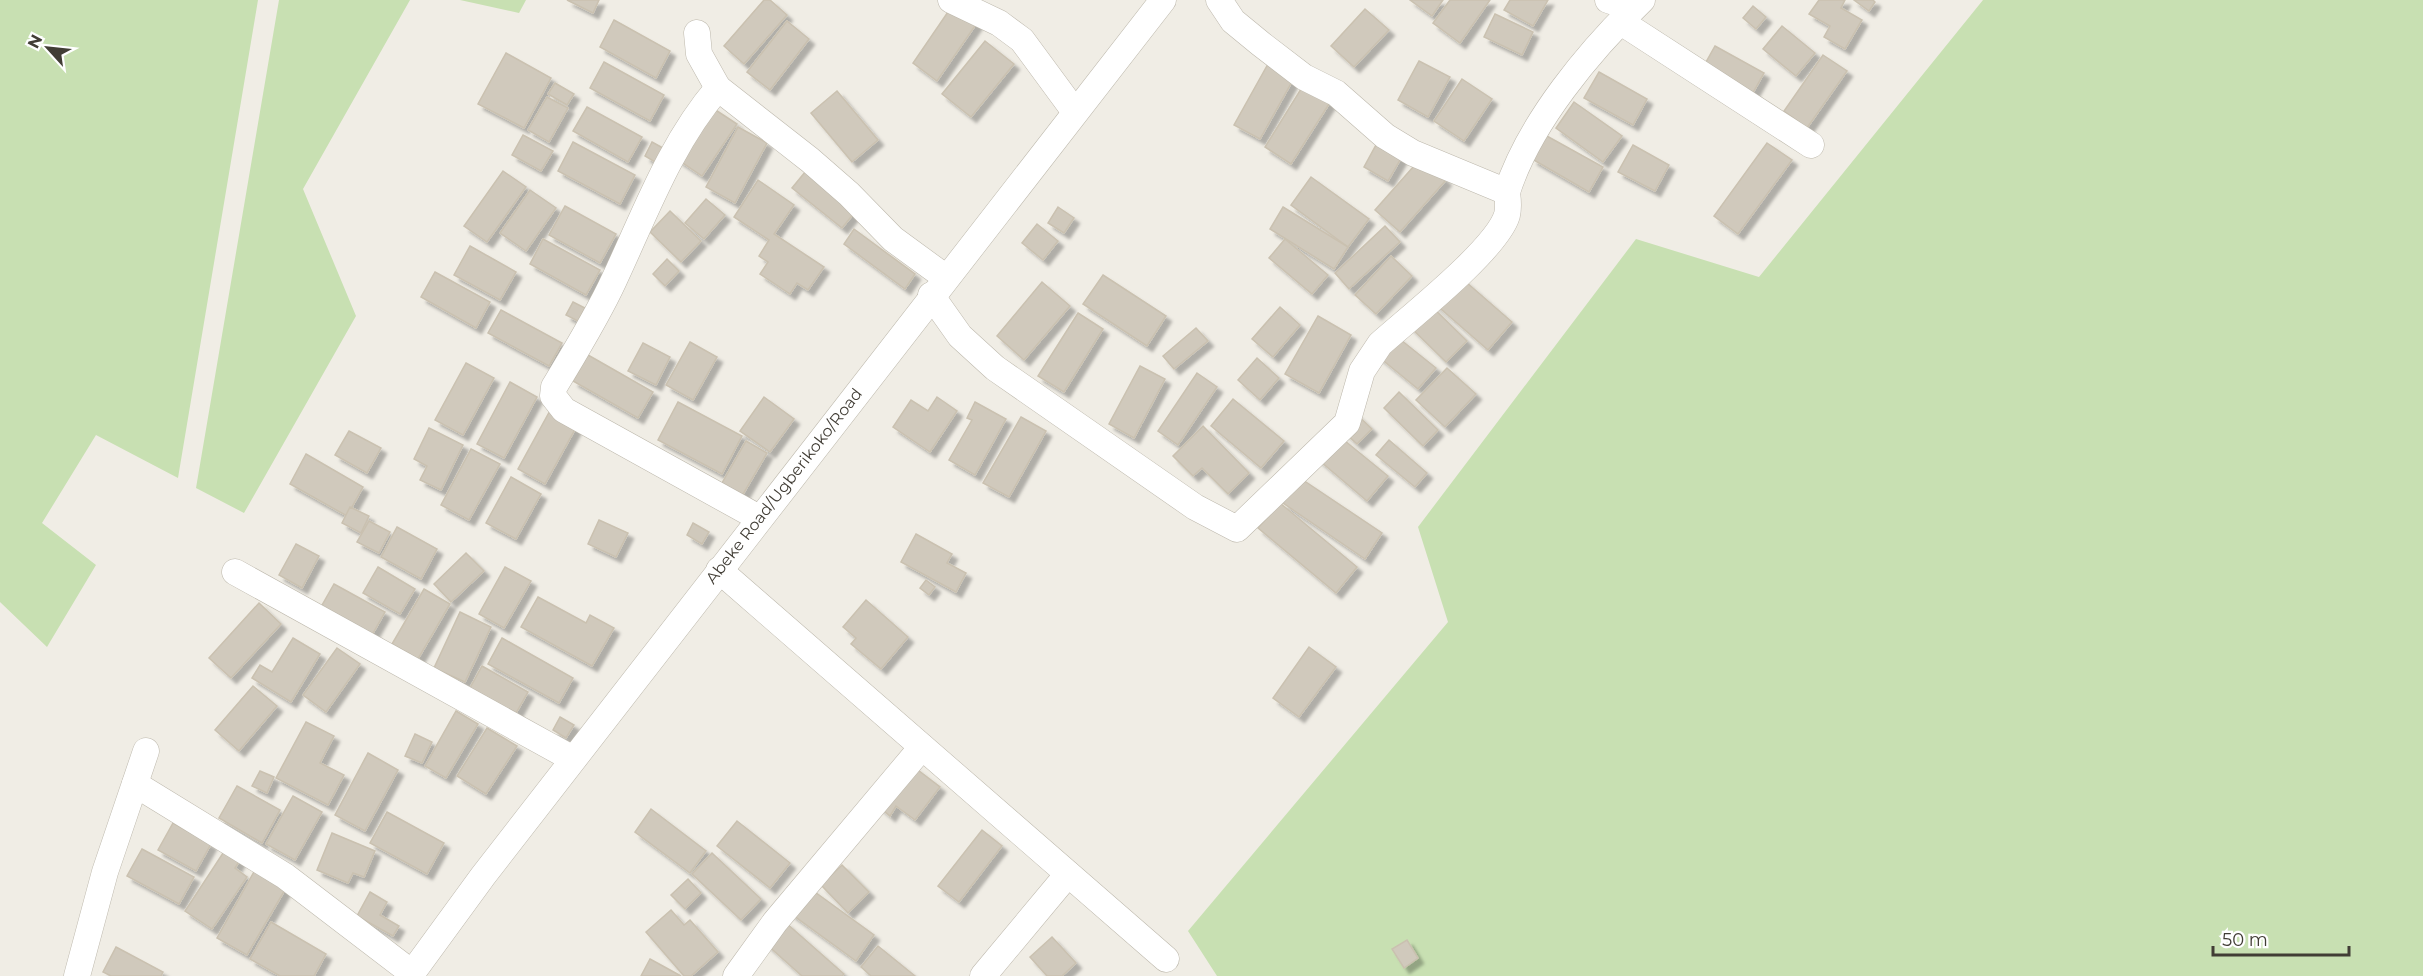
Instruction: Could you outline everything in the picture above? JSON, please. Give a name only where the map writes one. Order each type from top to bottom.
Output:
[{"type":"street","points":[[951,0],[999,24],[1022,40],[1075,112]]},
{"type":"street","name":"Abeke Road/Ugberikoko/Road","points":[[411,974],[573,759],[1162,0]]},
{"type":"street","points":[[1219,0],[1233,21],[1261,44],[1304,77],[1336,93],[1385,136],[1413,153],[1507,192]]},
{"type":"street","points":[[697,33],[699,54],[718,88],[810,160],[849,194],[893,239],[938,286],[960,336],[995,368],[1195,507],[1237,529],[1347,423],[1369,357],[1380,344],[1473,262],[1503,225],[1509,206],[1507,192],[1547,112],[1626,7],[1811,145]]},
{"type":"street","points":[[718,88],[663,170],[614,280],[593,322],[554,387],[553,396],[564,410],[759,519]]},
{"type":"street","points":[[719,570],[1166,959]]},
{"type":"street","points":[[235,572],[573,759]]},
{"type":"street","points":[[736,976],[775,922],[922,747]]},
{"type":"street","points":[[77,976],[105,872],[146,751]]},
{"type":"street","points":[[135,784],[285,876],[411,974]]},
{"type":"street","points":[[983,976],[1068,874]]},
{"type":"green space","points":[[0,0],[258,0],[178,478],[96,435],[42,523],[96,565],[47,647],[0,602]]},
{"type":"green space","points":[[279,0],[410,0],[303,189],[356,316],[244,513],[196,488]]},
{"type":"green space","points":[[460,0],[526,0],[519,13]]},
{"type":"green space","points":[[1983,0],[2423,0],[2423,976],[1217,976],[1188,931],[1448,622],[1418,527],[1636,239],[1759,277]]},
{"type":"building","points":[[567,0],[599,0],[593,13]]},
{"type":"building","points":[[764,0],[770,0],[787,15],[744,64],[724,46]]},
{"type":"building","points":[[1410,0],[1443,0],[1432,16]]},
{"type":"building","points":[[1450,0],[1490,0],[1460,43],[1433,23]]},
{"type":"building","points":[[1510,0],[1548,0],[1533,26],[1504,10]]},
{"type":"building","points":[[1819,0],[1845,0],[1841,8],[1862,20],[1845,49],[1824,37],[1830,26],[1809,14]]},
{"type":"building","points":[[1854,0],[1873,0],[1875,2],[1869,11]]},
{"type":"building","points":[[952,6],[977,23],[937,81],[913,63]]},
{"type":"building","points":[[1753,6],[1766,17],[1756,29],[1743,18]]},
{"type":"building","points":[[1365,9],[1389,30],[1354,67],[1331,46]]},
{"type":"building","points":[[1495,14],[1533,32],[1522,55],[1484,37]]},
{"type":"building","points":[[614,20],[670,51],[656,78],[600,47]]},
{"type":"building","points":[[787,21],[809,39],[770,90],[747,72]]},
{"type":"building","points":[[1782,26],[1815,53],[1796,76],[1763,49]]},
{"type":"building","points":[[985,41],[1014,64],[971,117],[942,94]]},
{"type":"building","points":[[1715,46],[1764,73],[1750,98],[1701,71]]},
{"type":"building","points":[[506,53],[551,78],[524,128],[478,104]]},
{"type":"building","points":[[1823,55],[1847,71],[1807,128],[1784,111]]},
{"type":"building","points":[[1419,61],[1450,77],[1428,117],[1398,100]]},
{"type":"building","points":[[604,62],[664,95],[650,121],[590,88]]},
{"type":"building","points":[[1268,64],[1294,78],[1260,139],[1234,125]]},
{"type":"building","points":[[1599,72],[1647,99],[1633,125],[1584,98]]},
{"type":"building","points":[[1309,76],[1336,93],[1291,164],[1265,147]]},
{"type":"building","points":[[1462,79],[1492,99],[1464,141],[1434,121]]},
{"type":"building","points":[[555,83],[574,94],[567,105],[548,94]]},
{"type":"building","points":[[837,91],[878,140],[852,162],[811,113]]},
{"type":"building","points":[[547,97],[568,108],[549,142],[528,130]]},
{"type":"building","points":[[1574,102],[1622,136],[1603,162],[1556,128]]},
{"type":"building","points":[[587,107],[642,137],[628,162],[573,131]]},
{"type":"building","points":[[711,107],[737,124],[702,176],[677,159]]},
{"type":"building","points":[[738,127],[767,143],[735,203],[706,187]]},
{"type":"building","points":[[1383,132],[1408,146],[1388,181],[1364,167]]},
{"type":"building","points":[[523,135],[553,151],[541,171],[512,155]]},
{"type":"building","points":[[1545,135],[1603,167],[1589,192],[1532,159]]},
{"type":"building","points":[[573,142],[635,175],[620,204],[558,171]]},
{"type":"building","points":[[652,142],[663,148],[655,162],[645,156]]},
{"type":"building","points":[[1767,143],[1792,160],[1738,234],[1714,216]]},
{"type":"building","points":[[1633,145],[1669,165],[1655,191],[1618,172]]},
{"type":"building","points":[[1421,158],[1446,180],[1400,232],[1375,210]]},
{"type":"building","points":[[810,166],[860,206],[842,228],[792,188]]},
{"type":"building","points":[[503,171],[526,187],[487,242],[464,226]]},
{"type":"building","points":[[1311,177],[1369,219],[1348,247],[1291,205]]},
{"type":"building","points":[[758,180],[794,205],[774,234],[824,267],[808,290],[797,283],[790,294],[760,274],[768,262],[759,256],[769,240],[734,217]]},
{"type":"building","points":[[530,190],[556,208],[526,251],[500,233]]},
{"type":"building","points":[[706,199],[725,215],[704,239],[685,223]]},
{"type":"building","points":[[565,206],[616,234],[600,263],[549,235]]},
{"type":"building","points":[[1058,207],[1074,218],[1064,233],[1048,223]]},
{"type":"building","points":[[1283,207],[1348,247],[1334,269],[1270,229]]},
{"type":"building","points":[[670,211],[701,241],[681,262],[650,232]]},
{"type":"building","points":[[1037,224],[1058,241],[1043,260],[1022,243]]},
{"type":"building","points":[[1385,226],[1400,242],[1349,289],[1335,273]]},
{"type":"building","points":[[854,229],[915,274],[905,289],[844,244]]},
{"type":"building","points":[[543,239],[600,270],[586,295],[530,264]]},
{"type":"building","points":[[1285,239],[1328,275],[1312,294],[1269,258]]},
{"type":"building","points":[[470,246],[516,272],[500,300],[454,275]]},
{"type":"building","points":[[1391,256],[1412,276],[1376,314],[1355,295]]},
{"type":"building","points":[[667,259],[679,271],[665,286],[653,274]]},
{"type":"building","points":[[435,272],[490,302],[476,328],[421,297]]},
{"type":"building","points":[[1103,275],[1166,316],[1147,346],[1083,304]]},
{"type":"building","points":[[1458,275],[1512,322],[1488,350],[1434,303]]},
{"type":"building","points":[[1042,282],[1070,306],[1024,360],[997,336]]},
{"type":"building","points":[[1425,300],[1467,341],[1446,362],[1404,321]]},
{"type":"building","points":[[573,302],[585,308],[578,321],[566,315]]},
{"type":"building","points":[[1280,307],[1300,325],[1273,357],[1252,339]]},
{"type":"building","points":[[501,310],[562,343],[549,366],[488,333]]},
{"type":"building","points":[[1078,313],[1103,329],[1064,392],[1038,376]]},
{"type":"building","points":[[1318,316],[1351,335],[1319,393],[1285,374]]},
{"type":"building","points":[[1196,328],[1208,341],[1174,369],[1163,356]]},
{"type":"building","points":[[1391,332],[1436,368],[1418,389],[1374,353]]},
{"type":"building","points":[[690,342],[717,357],[693,400],[666,385]]},
{"type":"building","points":[[643,343],[670,357],[656,385],[628,371]]},
{"type":"building","points":[[588,355],[653,392],[638,418],[573,381]]},
{"type":"building","points":[[1257,358],[1279,378],[1260,400],[1238,380]]},
{"type":"building","points":[[466,363],[494,378],[463,435],[435,420]]},
{"type":"building","points":[[1140,366],[1165,379],[1134,438],[1109,424]]},
{"type":"building","points":[[1447,368],[1476,394],[1445,427],[1416,400]]},
{"type":"building","points":[[1197,373],[1217,387],[1178,445],[1158,431]]},
{"type":"building","points":[[510,382],[537,397],[504,458],[477,444]]},
{"type":"building","points":[[1399,392],[1438,430],[1423,446],[1384,408]]},
{"type":"building","points":[[764,397],[794,419],[770,452],[740,431]]},
{"type":"building","points":[[937,397],[957,411],[930,452],[893,427],[911,400],[928,411]]},
{"type":"building","points":[[1233,399],[1284,441],[1261,468],[1211,426]]},
{"type":"building","points":[[678,402],[742,436],[722,474],[658,440]]},
{"type":"building","points":[[975,402],[1006,419],[975,475],[949,460],[972,420],[967,418]]},
{"type":"building","points":[[1348,406],[1372,429],[1357,444],[1333,422]]},
{"type":"building","points":[[552,407],[579,422],[545,484],[518,469]]},
{"type":"building","points":[[1021,417],[1046,431],[1009,497],[983,483]]},
{"type":"building","points":[[1203,426],[1249,473],[1228,494],[1202,468],[1193,476],[1173,456]]},
{"type":"building","points":[[429,428],[463,445],[441,490],[420,480],[427,466],[414,459]]},
{"type":"building","points":[[349,431],[381,448],[367,473],[335,455]]},
{"type":"building","points":[[1334,432],[1388,476],[1367,501],[1314,456]]},
{"type":"building","points":[[1389,440],[1427,473],[1415,487],[1376,455]]},
{"type":"building","points":[[746,441],[767,453],[742,496],[722,483]]},
{"type":"building","points":[[471,449],[500,464],[469,520],[441,505]]},
{"type":"building","points":[[306,454],[363,487],[347,516],[290,484]]},
{"type":"building","points":[[511,477],[541,494],[516,539],[486,523]]},
{"type":"building","points":[[1300,478],[1382,533],[1365,559],[1283,503]]},
{"type":"building","points":[[1280,503],[1357,567],[1336,593],[1258,528]]},
{"type":"building","points":[[350,507],[369,516],[361,533],[342,523]]},
{"type":"building","points":[[599,520],[628,533],[616,557],[588,544]]},
{"type":"building","points":[[369,521],[390,532],[379,553],[357,542]]},
{"type":"building","points":[[693,523],[709,532],[702,544],[687,535]]},
{"type":"building","points":[[397,527],[437,549],[421,579],[381,557]]},
{"type":"building","points":[[916,534],[952,554],[947,563],[966,573],[956,592],[901,562]]},
{"type":"building","points":[[296,544],[319,556],[302,588],[279,575]]},
{"type":"building","points":[[466,553],[484,571],[451,602],[434,584]]},
{"type":"building","points":[[378,567],[415,589],[400,614],[363,593]]},
{"type":"building","points":[[505,567],[531,581],[504,628],[479,614]]},
{"type":"building","points":[[926,580],[935,587],[929,595],[920,588]]},
{"type":"building","points":[[334,584],[385,612],[372,635],[321,607]]},
{"type":"building","points":[[424,589],[450,604],[418,659],[392,644]]},
{"type":"building","points":[[538,597],[586,623],[590,615],[614,628],[592,666],[521,627]]},
{"type":"building","points":[[866,600],[908,637],[881,669],[851,644],[856,638],[843,627]]},
{"type":"building","points":[[259,603],[281,624],[231,678],[209,658]]},
{"type":"building","points":[[460,612],[491,627],[465,682],[434,668]]},
{"type":"building","points":[[293,638],[320,654],[291,702],[252,678],[260,665],[272,672]]},
{"type":"building","points":[[502,638],[573,678],[559,703],[488,664]]},
{"type":"building","points":[[1309,647],[1336,667],[1299,717],[1273,698]]},
{"type":"building","points":[[337,648],[360,664],[326,712],[303,695]]},
{"type":"building","points":[[482,666],[528,692],[516,713],[470,688]]},
{"type":"building","points":[[253,686],[277,706],[239,751],[215,730]]},
{"type":"building","points":[[456,711],[478,724],[446,778],[425,766]]},
{"type":"building","points":[[560,717],[574,725],[566,738],[553,730]]},
{"type":"building","points":[[306,722],[334,736],[320,763],[344,775],[328,805],[276,778]]},
{"type":"building","points":[[487,728],[517,746],[486,794],[457,776]]},
{"type":"building","points":[[415,734],[432,742],[422,763],[405,756]]},
{"type":"building","points":[[368,753],[398,770],[365,831],[335,815]]},
{"type":"building","points":[[910,764],[940,787],[915,820],[896,806],[890,816],[878,806]]},
{"type":"building","points":[[260,771],[274,777],[267,793],[252,786]]},
{"type":"building","points":[[237,786],[280,810],[262,843],[219,818]]},
{"type":"building","points":[[293,796],[322,812],[295,860],[266,844]]},
{"type":"building","points":[[651,809],[706,851],[690,873],[635,832]]},
{"type":"building","points":[[387,812],[444,843],[427,874],[370,843]]},
{"type":"building","points":[[737,821],[790,863],[770,888],[717,846]]},
{"type":"building","points":[[173,823],[211,844],[196,871],[158,850]]},
{"type":"building","points":[[982,830],[1002,846],[959,902],[938,886]]},
{"type":"building","points":[[332,833],[375,851],[364,877],[353,873],[348,883],[317,870]]},
{"type":"building","points":[[142,849],[194,877],[179,904],[127,876]]},
{"type":"building","points":[[225,850],[240,860],[235,868],[247,877],[212,929],[185,911]]},
{"type":"building","points":[[712,853],[761,899],[741,920],[692,874]]},
{"type":"building","points":[[842,865],[869,892],[848,913],[821,885]]},
{"type":"building","points":[[255,870],[286,888],[247,955],[217,938]]},
{"type":"building","points":[[688,879],[701,893],[685,909],[671,895]]},
{"type":"building","points":[[808,887],[874,935],[856,961],[790,913]]},
{"type":"building","points":[[370,892],[387,902],[380,915],[399,926],[393,936],[357,916]]},
{"type":"building","points":[[671,910],[684,925],[690,920],[718,952],[691,976],[684,976],[646,932]]},
{"type":"building","points":[[271,922],[326,954],[314,976],[280,976],[250,959]]},
{"type":"building","points":[[785,922],[844,974],[842,976],[802,976],[765,943]]},
{"type":"building","points":[[1052,937],[1076,963],[1062,976],[1047,976],[1030,957]]},
{"type":"building","points":[[1407,940],[1418,958],[1404,968],[1392,949]]},
{"type":"building","points":[[878,946],[915,976],[871,976],[861,967]]},
{"type":"building","points":[[116,947],[163,972],[161,976],[111,976],[103,972]]},
{"type":"building","points":[[650,959],[681,976],[641,976]]}]
